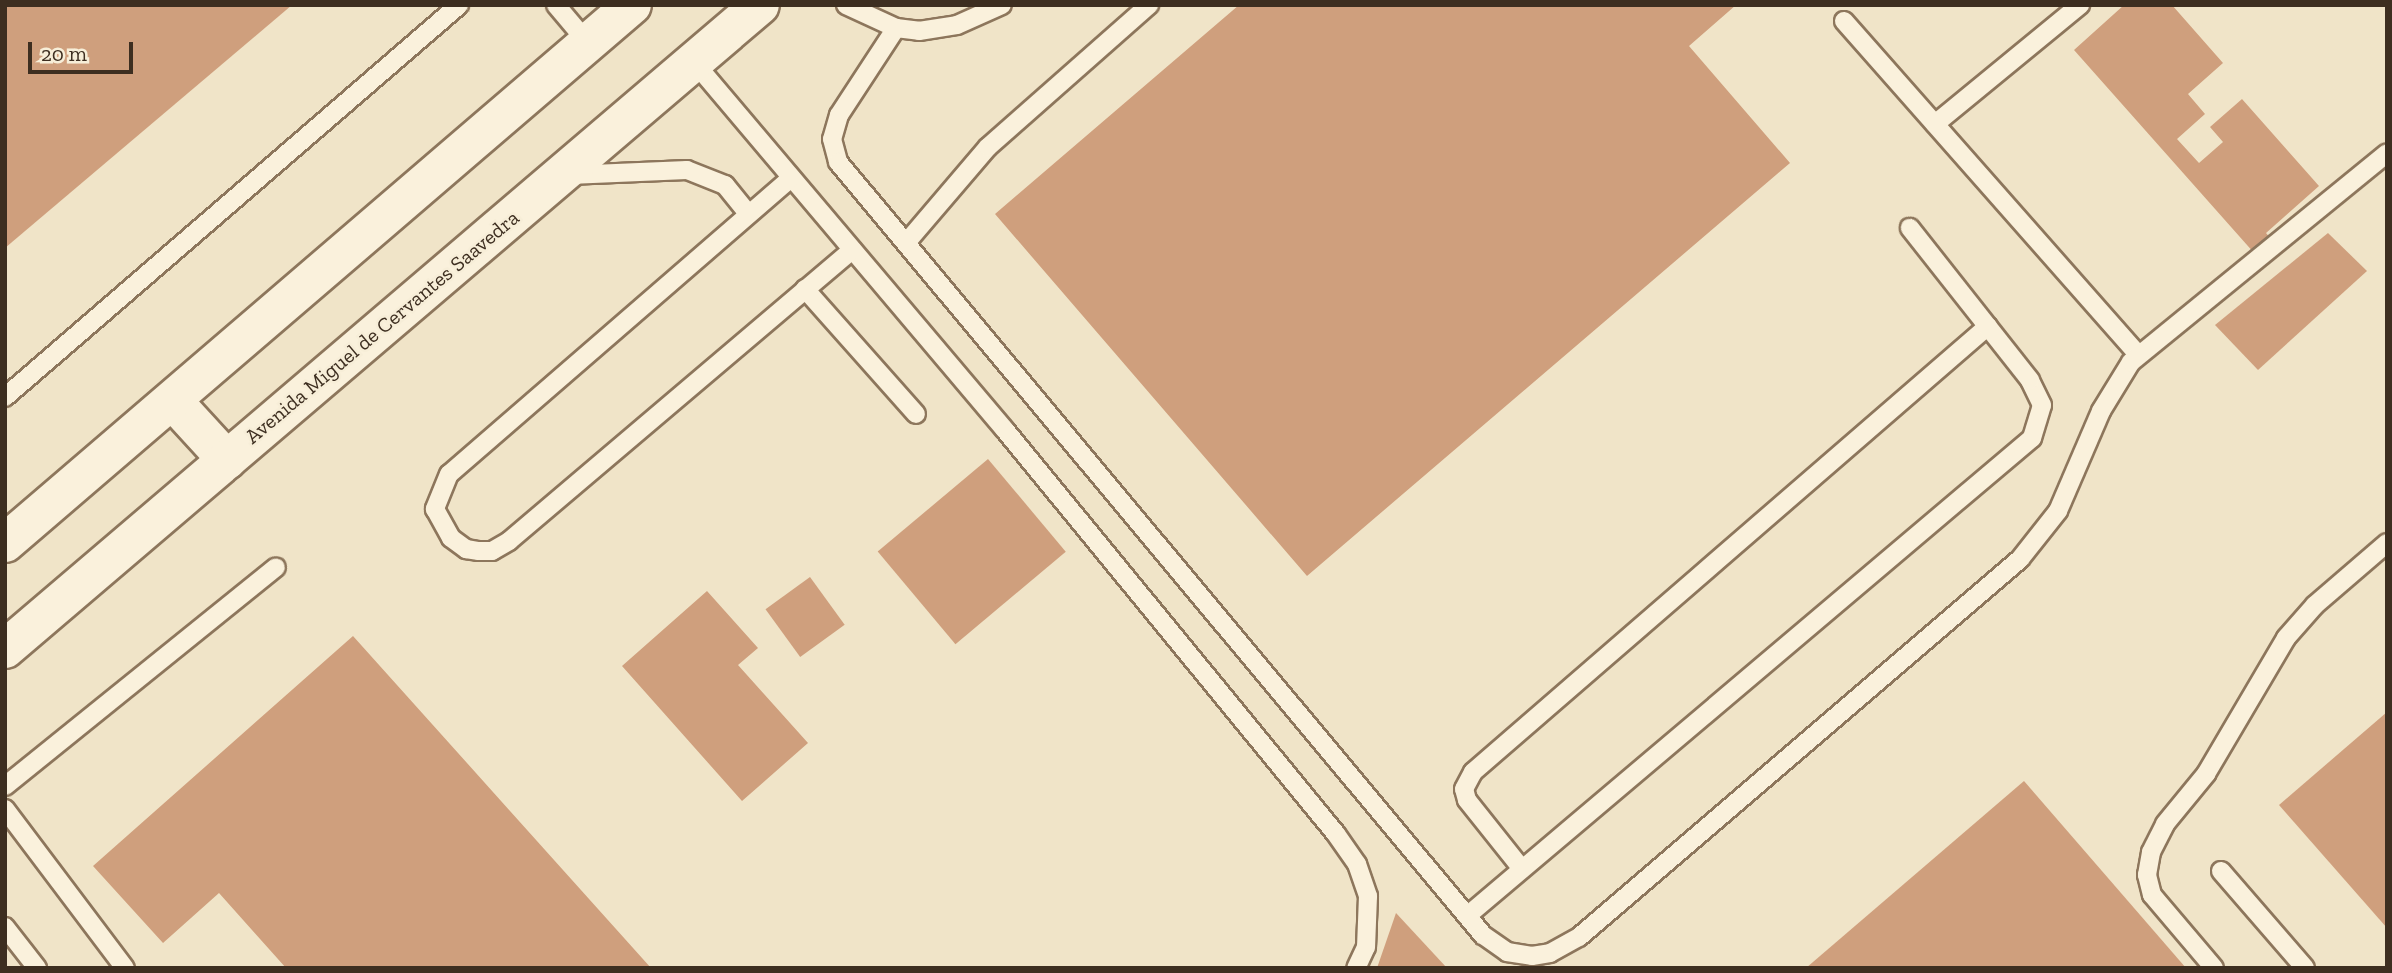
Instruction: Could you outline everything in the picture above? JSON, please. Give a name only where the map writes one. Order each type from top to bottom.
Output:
[{"type":"street","points":[[5,543],[632,5]]},
{"type":"street","name":"Avenida Miguel de Cervantes Saavedra","points":[[5,649],[760,5]]},
{"type":"street","points":[[173,401],[227,460]]},
{"type":"lane","points":[[5,397],[459,5]]},
{"type":"lane","points":[[556,5],[588,43]]},
{"type":"lane","points":[[846,5],[896,28],[957,25],[1002,5]]},
{"type":"lane","points":[[906,243],[988,147],[1149,5]]},
{"type":"lane","points":[[1935,124],[2080,5]]},
{"type":"lane","points":[[1844,21],[2138,354]]},
{"type":"lane","points":[[896,28],[839,115],[832,139],[838,162],[1483,935],[1507,952],[1550,953],[1579,937],[2020,559],[2058,511],[2116,381],[2138,354],[2387,153]]},
{"type":"lane","points":[[694,62],[1336,834],[1357,864],[1368,896],[1366,947],[1356,968]]},
{"type":"lane","points":[[560,176],[687,170],[725,185],[748,214]]},
{"type":"lane","points":[[791,178],[449,474],[437,496],[440,523],[466,549],[492,551],[509,541],[852,250]]},
{"type":"lane","points":[[1467,916],[2032,438],[2042,405],[2030,380],[1910,228]]},
{"type":"lane","points":[[805,289],[916,414]]},
{"type":"lane","points":[[1522,869],[1466,800],[1464,789],[1473,772],[1988,326]]},
{"type":"lane","points":[[2214,968],[2152,895],[2147,875],[2151,852],[2165,824],[2206,774],[2271,661],[2315,605],[2387,543]]},
{"type":"lane","points":[[5,786],[276,567]]},
{"type":"lane","points":[[5,809],[125,968]]},
{"type":"lane","points":[[2221,871],[2305,968]]},
{"type":"lane","points":[[5,927],[37,968]]},
{"type":"building","points":[[5,5],[292,5],[5,248]]},
{"type":"building","points":[[1239,5],[1736,5],[1689,46],[1790,163],[1307,576],[995,214]]},
{"type":"building","points":[[2124,5],[2172,5],[2223,63],[2188,94],[2205,114],[2177,139],[2199,163],[2223,142],[2210,127],[2242,99],[2319,186],[2266,233],[2271,239],[2255,254],[2074,50]]},
{"type":"building","points":[[2328,233],[2367,271],[2258,370],[2215,325]]},
{"type":"building","points":[[988,459],[1066,552],[955,644],[878,552]]},
{"type":"building","points":[[810,577],[845,625],[800,657],[766,609]]},
{"type":"building","points":[[707,591],[758,648],[738,665],[808,743],[742,801],[622,666]]},
{"type":"building","points":[[353,636],[651,968],[286,968],[219,893],[163,943],[93,866]]},
{"type":"building","points":[[2387,712],[2387,928],[2279,805]]},
{"type":"building","points":[[2024,781],[2186,968],[1806,968]]},
{"type":"building","points":[[1396,913],[1447,968],[1377,968]]}]
